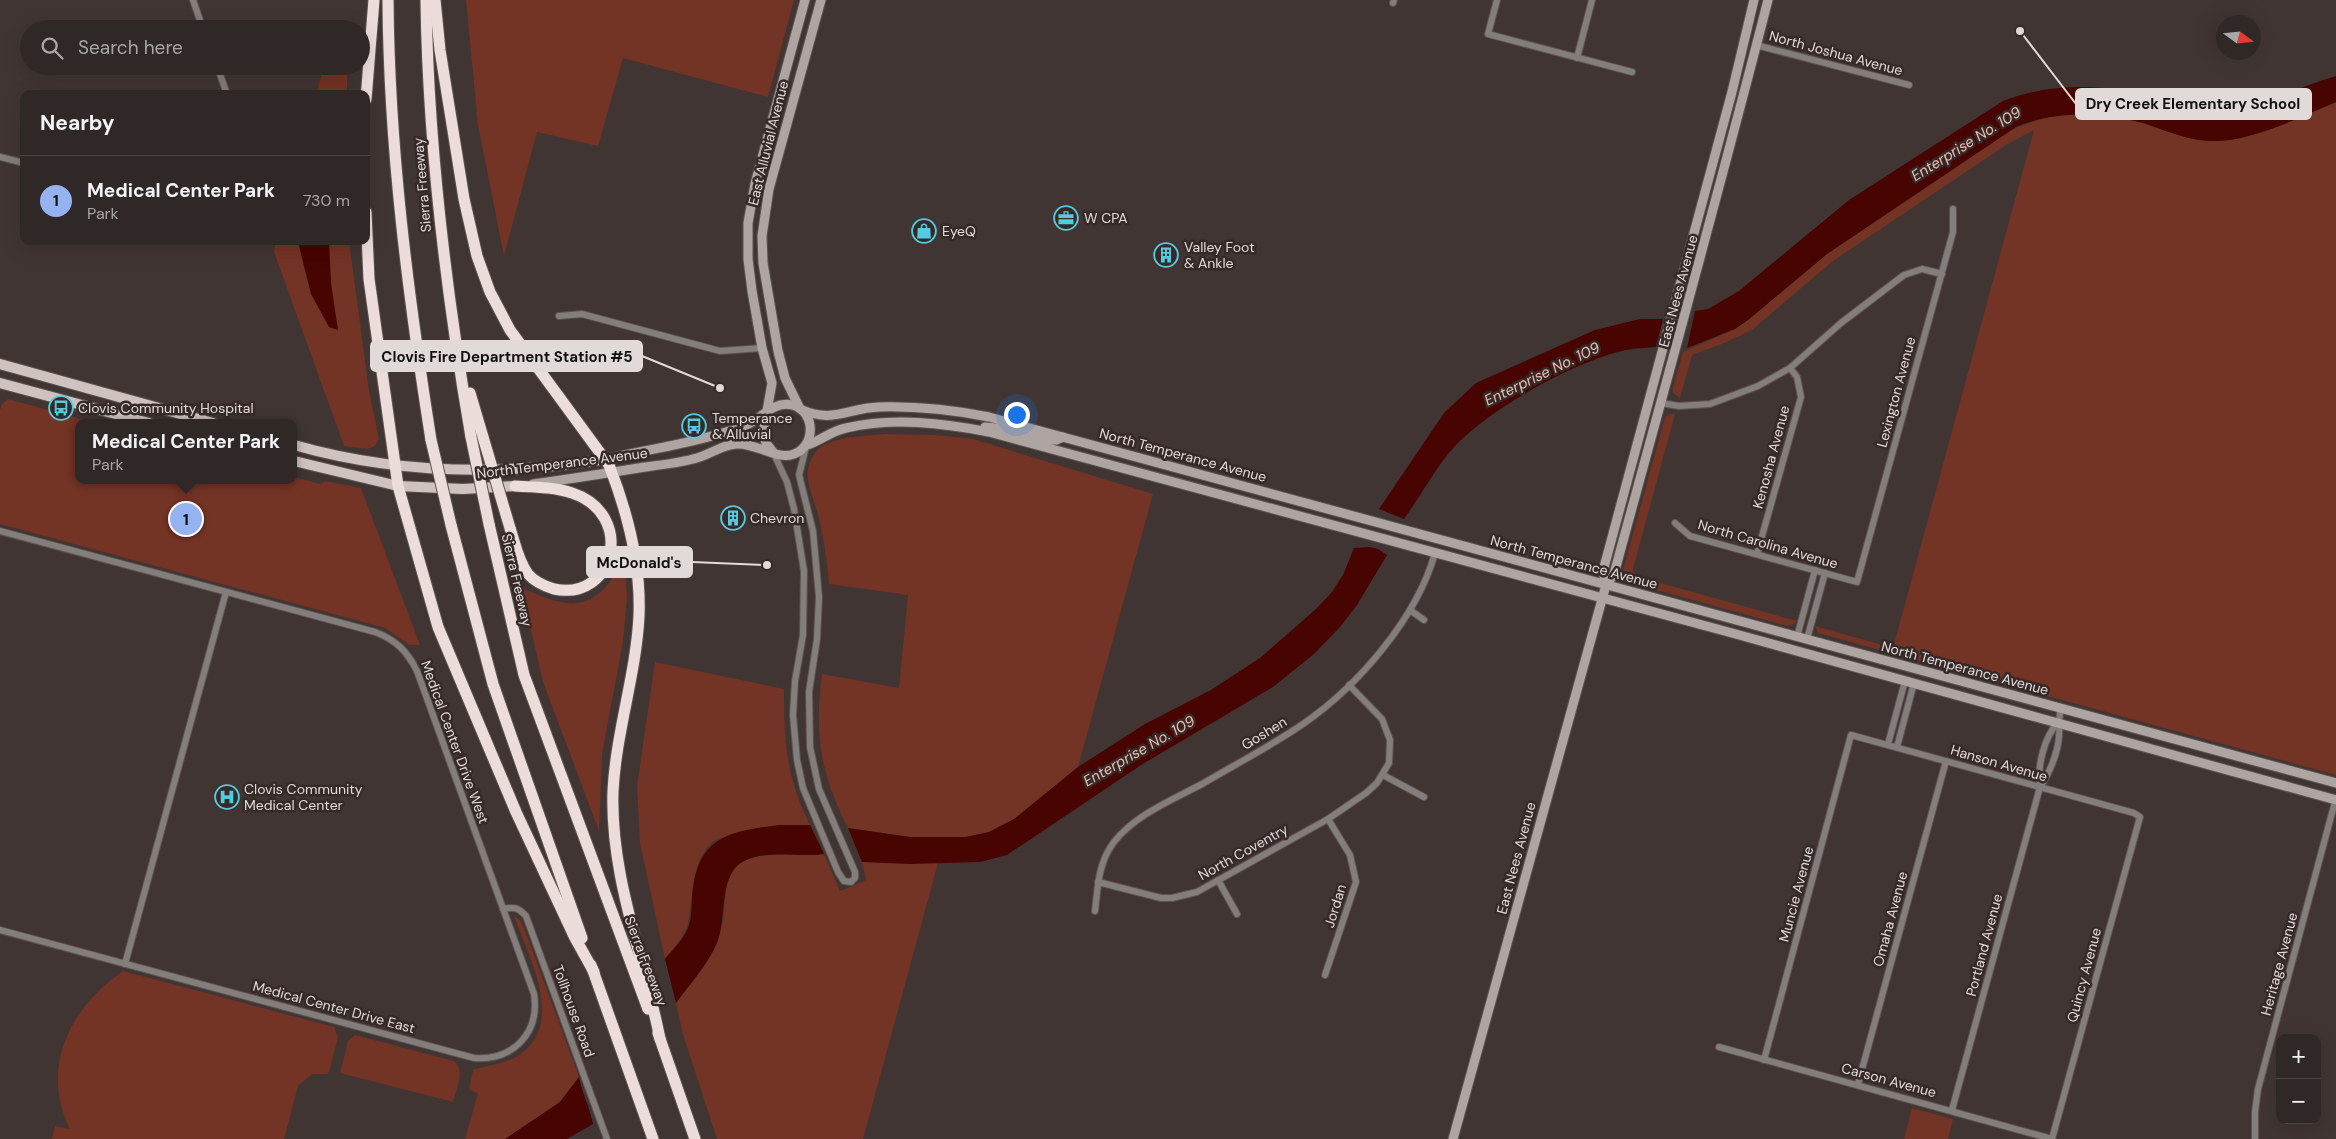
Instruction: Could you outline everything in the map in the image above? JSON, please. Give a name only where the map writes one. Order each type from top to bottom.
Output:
[{"type":"highway","points":[[370,50],[374,0]]},
{"type":"highway","name":"Sierra Freeway","points":[[388,0],[391,111],[405,264],[431,440],[450,525],[496,694],[654,1139]]},
{"type":"highway","name":"Sierra Freeway","points":[[426,0],[429,90],[436,187],[455,344],[471,437],[489,524],[524,675],[660,1039],[695,1139]]},
{"type":"highway","points":[[435,0],[440,50],[464,199],[477,256],[490,292],[510,330],[606,459],[612,472],[634,552],[639,615],[613,791],[614,824],[623,887],[651,992],[660,1039]]},
{"type":"highway","points":[[367,90],[368,75]]},
{"type":"highway","points":[[367,245],[369,279],[398,486],[438,627],[516,812],[574,936],[594,972]]},
{"type":"highway","points":[[455,344],[510,528],[524,568],[534,579],[548,587],[573,589],[588,584],[602,572],[610,554],[612,537],[609,526],[602,514],[592,503],[573,493],[515,486]]},
{"type":"main road","name":"East Alluvial Avenue","points":[[767,411],[772,383],[762,348],[750,279],[748,223],[755,184],[805,0]]},
{"type":"main road","name":"East Alluvial Avenue","points":[[800,409],[785,378],[778,350],[762,263],[762,236],[769,189],[821,0]]},
{"type":"main road","name":"East Nees Avenue","points":[[1606,585],[1603,570],[1732,92],[1754,0]]},
{"type":"main road","points":[[1756,45],[1752,36],[1760,0]]},
{"type":"main road","name":"East Nees Avenue","points":[[1453,1139],[1602,598],[1606,585],[1614,574],[1728,159],[1768,0]]},
{"type":"main road","points":[[0,366],[199,419]]},
{"type":"main road","points":[[0,383],[134,419]]},
{"type":"main road","points":[[785,404],[800,409],[807,416],[810,426],[806,444],[802,450],[791,455],[783,456],[773,452],[766,443],[763,433],[767,411],[785,404]]},
{"type":"main road","name":"North Temperance Avenue","points":[[800,409],[832,417],[877,408],[955,411],[989,417],[2336,783]]},
{"type":"main road","name":"North Temperance Avenue","points":[[297,446],[338,457],[395,466],[455,470],[520,470],[606,459],[676,445],[743,427],[754,422],[767,411]]},
{"type":"main road","name":"North Temperance Avenue","points":[[806,444],[838,430],[872,424],[930,422],[968,428],[1602,598],[2336,799]]},
{"type":"main road","points":[[968,428],[996,428],[1053,441],[1063,436]]},
{"type":"main road","name":"North Temperance Avenue","points":[[297,463],[398,486],[463,489],[515,486],[694,459],[733,444],[751,445],[773,452]]},
{"type":"street","points":[[193,0],[200,20]]},
{"type":"street","points":[[1497,0],[1488,34],[1632,72]]},
{"type":"street","points":[[1577,58],[1592,0]]},
{"type":"street","name":"North Joshua Avenue","points":[[1756,45],[1909,85]]},
{"type":"street","points":[[220,75],[225,90]]},
{"type":"street","points":[[0,156],[20,162]]},
{"type":"street","name":"Lexington Avenue","points":[[1857,582],[1953,232],[1953,209]]},
{"type":"street","points":[[1661,403],[1679,406],[1710,404],[1758,386],[1790,368],[1841,323],[1904,275],[1922,270],[1942,274]]},
{"type":"street","points":[[559,316],[582,314],[720,351],[762,348]]},
{"type":"street","name":"Kenosha Avenue","points":[[1757,554],[1801,397],[1797,377],[1790,368]]},
{"type":"street","points":[[773,452],[787,482],[794,508],[804,571],[804,635],[795,681],[792,715],[796,760],[803,788],[838,872],[844,881],[851,882],[855,878],[855,872],[820,790],[809,738],[809,692],[817,639],[820,597],[813,531],[799,475],[806,444]]},
{"type":"street","name":"North Carolina Avenue","points":[[1675,523],[1690,536],[1857,582]]},
{"type":"street","name":"Medical Center Drive West","points":[[0,531],[390,637],[410,656],[417,671],[503,910]]},
{"type":"street","name":"Goshen","points":[[1095,911],[1098,882],[1106,855],[1115,841],[1137,821],[1275,742],[1304,723],[1349,685],[1384,646],[1410,610],[1428,578],[1436,553]]},
{"type":"street","points":[[1797,637],[1815,570]]},
{"type":"street","points":[[1807,639],[1825,573]]},
{"type":"street","points":[[125,964],[226,592]]},
{"type":"street","points":[[1410,610],[1424,620]]},
{"type":"street","points":[[1888,744],[1910,682]]},
{"type":"street","points":[[1897,747],[1910,682]]},
{"type":"street","points":[[1349,685],[1376,712],[1387,728],[1391,751],[1389,764],[1383,775],[1424,797]]},
{"type":"street","name":"Portland Avenue","points":[[1952,1110],[2040,787],[2048,776],[2059,736],[2058,722],[2061,709]]},
{"type":"street","name":"Portland Avenue","points":[[2040,787],[2038,774],[2049,732],[2058,722]]},
{"type":"street","name":"Hanson Avenue","points":[[1851,735],[2134,813],[2140,817]]},
{"type":"street","name":"Muncie Avenue","points":[[1764,1060],[1851,735]]},
{"type":"street","name":"Omaha Avenue","points":[[1858,1084],[1946,761]]},
{"type":"street","name":"North Coventry","points":[[1098,882],[1148,896],[1172,898],[1197,892],[1328,819],[1366,793],[1383,775]]},
{"type":"street","name":"Heritage Avenue","points":[[2255,1139],[2255,1112],[2258,1089],[2336,799]]},
{"type":"street","name":"Quincy Avenue","points":[[2052,1139],[2140,817]]},
{"type":"street","name":"Jordan","points":[[1324,975],[1356,882],[1350,855],[1328,819]]},
{"type":"street","points":[[1218,880],[1237,914]]},
{"type":"street","name":"Tollhouse Road","points":[[503,910],[513,907],[519,909],[526,916],[607,1139]]},
{"type":"street","name":"Medical Center Drive East","points":[[0,930],[471,1057],[495,1057],[512,1050],[524,1040],[532,1026],[535,1010],[534,994],[503,910]]},
{"type":"street","name":"Carson Avenue","points":[[1719,1047],[2052,1139]]},
{"type":"shaded area","points":[[466,0],[794,0],[768,97],[623,58],[598,146],[537,132],[504,256],[478,125]]},
{"type":"shaded area","points":[[321,75],[347,75],[347,90],[317,90]]},
{"type":"shaded area","points":[[2336,102],[2336,775],[1818,633],[1815,626],[1893,648],[2034,130],[2006,145],[1833,261],[1752,330],[1692,355],[1680,398],[1673,393],[1673,387],[1683,352],[1735,329],[1827,254],[2000,136],[2017,127],[2053,117],[2089,114],[2107,115],[2144,123],[2193,139],[2224,141],[2274,128]]},
{"type":"shaded area","points":[[275,245],[350,245],[369,391],[379,439],[375,446],[368,449],[344,446],[274,252]]},
{"type":"shaded area","points":[[8,399],[80,419],[75,419],[75,484],[297,484],[297,478],[321,484],[325,481],[361,488],[420,645],[409,645],[385,628],[0,524],[0,410],[2,404]]},
{"type":"shaded area","points":[[1675,414],[1633,569],[1635,576],[1797,621],[1794,624],[1787,626],[1631,583],[1625,578],[1623,570],[1664,421],[1666,416]]},
{"type":"shaded area","points":[[885,434],[935,435],[973,439],[1153,494],[1078,767],[1014,819],[989,832],[966,837],[910,837],[848,828],[825,771],[819,735],[822,674],[899,688],[908,595],[829,584],[824,541],[817,510],[809,488],[808,470],[813,456],[824,445],[846,438]]},
{"type":"shaded area","points":[[624,556],[627,598],[623,642],[602,754],[599,831],[543,682],[521,587],[555,601],[583,602],[594,597],[605,588]]},
{"type":"shaded area","points":[[655,662],[784,689],[786,742],[791,775],[810,825],[765,829],[721,838],[711,844],[706,849],[697,867],[685,932],[665,959],[640,843],[637,786]]},
{"type":"shaded area","points":[[776,854],[824,854],[840,891],[866,880],[862,862],[938,863],[863,1139],[717,1139],[682,1031],[676,1003],[706,963],[716,945],[721,930],[727,883],[732,872],[740,864],[763,856]]},
{"type":"shaded area","points":[[514,916],[520,920],[524,928],[579,1077],[560,1102],[505,1139],[465,1139],[478,1093],[469,1090],[473,1070],[514,1058],[530,1045],[539,1029],[542,1011],[540,991],[535,971]]},
{"type":"shaded area","points":[[123,971],[334,1027],[338,1038],[329,1072],[327,1074],[312,1074],[298,1086],[284,1139],[52,1139],[55,1126],[70,1129],[61,1106],[58,1083],[59,1061],[65,1040],[75,1020],[88,1002]]},
{"type":"shaded area","points":[[355,1035],[454,1061],[458,1065],[460,1075],[453,1102],[340,1073],[348,1041]]},
{"type":"shaded area","points":[[1912,1108],[1953,1119],[1948,1139],[1904,1139]]},
{"type":"water","name":"Enterprise No. 109","points":[[2336,76],[2336,102],[2274,128],[2225,141],[2192,139],[2127,119],[2095,115],[2063,115],[2031,121],[2016,127],[1827,254],[1735,329],[1687,348],[1695,311],[1708,309],[1739,291],[1849,200],[2003,101],[2043,90],[2085,87],[2106,88],[2147,95],[2202,113],[2224,115],[2253,108]]},
{"type":"water","points":[[329,245],[331,283],[338,330],[329,327],[311,294],[299,246]]},
{"type":"water","name":"Enterprise No. 109","points":[[1640,319],[1663,319],[1656,347],[1630,349],[1605,356],[1583,364],[1534,388],[1488,417],[1454,447],[1404,519],[1379,509],[1444,413],[1476,383],[1595,330]]},
{"type":"water","name":"Enterprise No. 109","points":[[1369,547],[1378,549],[1387,555],[1357,605],[1340,627],[1314,654],[1273,687],[1141,765],[1007,855],[980,862],[910,864],[862,862],[848,828],[910,837],[966,837],[989,832],[1014,819],[1078,767],[1145,724],[1211,690],[1260,658],[1316,609],[1332,592],[1343,575],[1354,548]]},
{"type":"water","points":[[779,825],[810,825],[824,854],[763,855],[744,861],[736,867],[730,876],[724,898],[717,943],[704,966],[676,1003],[665,959],[681,940],[690,923],[693,887],[697,869],[703,856],[722,838],[734,833]]},
{"type":"water","points":[[579,1077],[593,1124],[567,1139],[505,1139],[560,1102]]},
{"type":"place","name":"Dry Creek Elementary School","points":[[2020,31]]},
{"type":"place","name":"W CPA","points":[[1066,218]]},
{"type":"place","name":"EyeQ","points":[[924,231]]},
{"type":"place","name":"Valley Foot & Ankle","points":[[1166,255]]},
{"type":"place","name":"Clovis Fire Department Station #5","points":[[720,388]]},
{"type":"place","name":"Clovis Community Hospital","points":[[61,408]]},
{"type":"place","name":"Temperance & Alluvial","points":[[694,426]]},
{"type":"place","name":"Chevron","points":[[733,518]]},
{"type":"place","name":"Medical Center Park","points":[[186,519]]},
{"type":"place","name":"McDonald's","points":[[767,565]]},
{"type":"place","name":"Clovis Community Medical Center","points":[[227,797]]}]
